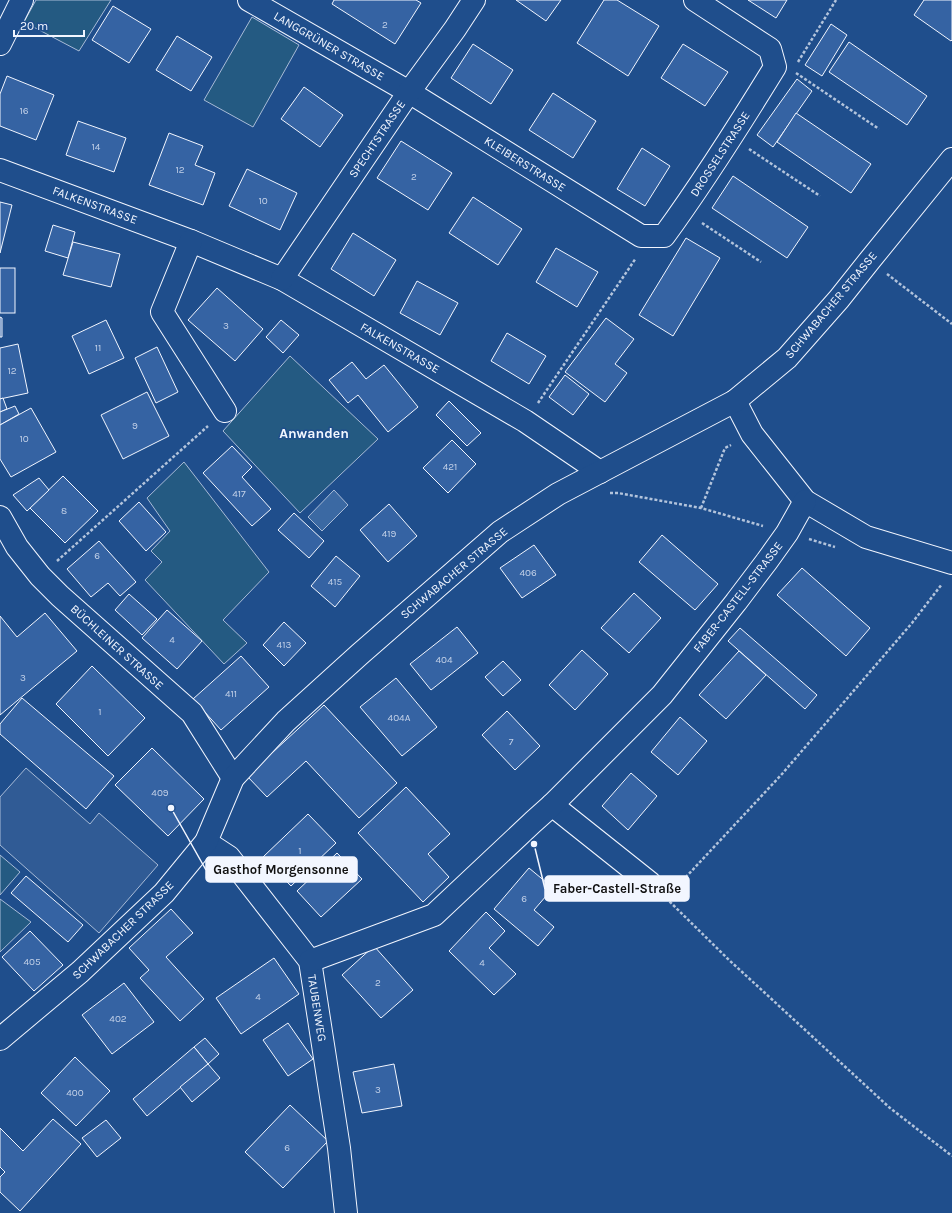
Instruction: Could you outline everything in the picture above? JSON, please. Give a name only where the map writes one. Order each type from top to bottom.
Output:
[{"type":"street","points":[[0,44],[22,0]]},
{"type":"street","name":"LANGGRÜNER STRASSE","points":[[249,0],[409,92]]},
{"type":"street","name":"SPECHTSTRASSE","points":[[282,279],[409,92],[455,29],[474,0]]},
{"type":"street","points":[[695,0],[779,62]]},
{"type":"street","name":"DROSSELSTRASSE","points":[[641,236],[664,236],[732,137],[779,62]]},
{"type":"street","name":"KLEIBERSTRASSE","points":[[409,92],[641,236]]},
{"type":"street","name":"SCHWABACHER STRASSE","points":[[0,1039],[80,972],[164,893],[206,842],[233,778],[286,721],[360,654],[500,532],[558,494],[735,401],[787,358],[839,299],[952,159]]},
{"type":"street","name":"FALKENSTRASSE","points":[[0,170],[191,241],[282,279],[525,422],[600,472]]},
{"type":"street","points":[[191,241],[162,312],[225,411]]},
{"type":"street","points":[[735,401],[752,434],[805,501],[866,537],[949,571]]},
{"type":"street","name":"FABER-CASTELL-STRASSE","points":[[310,961],[434,915],[552,805],[662,695],[736,602],[787,533],[805,501]]},
{"type":"street","name":"BÜCHLEINER STRASSE","points":[[0,517],[17,547],[40,576],[60,596],[192,713],[233,778]]},
{"type":"street","points":[[552,805],[650,883]]},
{"type":"street","name":"TAUBENWEG","points":[[206,842],[229,857],[310,961],[339,1148],[346,1213]]},
{"type":"path","points":[[836,0],[779,62],[879,128]]},
{"type":"path","points":[[732,137],[820,196]]},
{"type":"path","points":[[683,210],[762,262]]},
{"type":"path","points":[[525,422],[636,260],[641,236]]},
{"type":"path","points":[[870,260],[952,324]]},
{"type":"path","points":[[40,576],[225,411]]},
{"type":"path","points":[[701,508],[725,448],[752,434]]},
{"type":"path","points":[[603,493],[618,493],[701,508],[840,548]]},
{"type":"path","points":[[666,898],[782,774],[912,623],[949,571]]},
{"type":"path","points":[[650,883],[728,959],[890,1108],[952,1156]]},
{"type":"shaded area","points":[[36,0],[111,0],[79,51],[24,22]]},
{"type":"shaded area","points":[[252,17],[299,45],[253,127],[204,100]]},
{"type":"shaded area","points":[[290,356],[378,439],[300,513],[223,431]]},
{"type":"shaded area","points":[[184,462],[269,572],[223,620],[247,643],[224,664],[145,580],[162,562],[151,551],[170,531],[147,498]]},
{"type":"shaded area","points":[[334,490],[348,505],[322,531],[308,517]]},
{"type":"shaded area","points":[[26,768],[90,824],[99,813],[158,865],[99,933],[0,845],[0,797]]},
{"type":"shaded area","points":[[0,855],[20,872],[0,895]]},
{"type":"shaded area","points":[[0,899],[31,922],[0,952]]},
{"type":"building","points":[[334,0],[416,0],[421,3],[395,44],[332,4]]},
{"type":"building","points":[[516,0],[561,0],[546,21]]},
{"type":"building","points":[[604,0],[617,0],[659,26],[628,76],[577,43]]},
{"type":"building","points":[[748,0],[787,0],[776,18]]},
{"type":"building","points":[[924,0],[952,0],[951,41],[914,15]]},
{"type":"building","points":[[113,6],[151,29],[129,63],[92,40]]},
{"type":"building","points":[[831,24],[847,35],[822,76],[805,65]]},
{"type":"building","points":[[177,36],[212,57],[191,91],[156,70]]},
{"type":"building","points":[[849,42],[927,96],[907,125],[829,72]]},
{"type":"building","points":[[473,44],[513,70],[491,104],[451,78]]},
{"type":"building","points":[[683,44],[728,72],[705,106],[661,78]]},
{"type":"building","points":[[7,76],[54,95],[36,140],[0,126],[0,94]]},
{"type":"building","points":[[797,79],[812,91],[773,147],[757,135]]},
{"type":"building","points":[[304,87],[343,115],[320,147],[281,119]]},
{"type":"building","points":[[553,93],[596,121],[573,158],[529,130]]},
{"type":"building","points":[[796,113],[871,164],[851,193],[777,142]]},
{"type":"building","points":[[78,121],[126,138],[114,172],[66,155]]},
{"type":"building","points":[[169,133],[203,146],[195,165],[215,173],[203,205],[149,185]]},
{"type":"building","points":[[401,141],[452,173],[428,210],[377,178]]},
{"type":"building","points":[[642,148],[670,166],[645,206],[617,189]]},
{"type":"building","points":[[247,169],[297,193],[280,230],[229,206]]},
{"type":"building","points":[[733,176],[808,227],[787,258],[712,208]]},
{"type":"building","points":[[473,197],[522,229],[498,265],[449,233]]},
{"type":"building","points":[[0,202],[12,205],[0,253]]},
{"type":"building","points":[[53,225],[75,232],[68,258],[45,251]]},
{"type":"building","points":[[353,233],[396,260],[374,296],[331,269]]},
{"type":"building","points":[[686,238],[720,258],[673,336],[639,315]]},
{"type":"building","points":[[73,242],[120,254],[111,287],[63,275]]},
{"type":"building","points":[[556,248],[598,272],[577,307],[536,282]]},
{"type":"building","points":[[0,268],[15,268],[15,313],[0,313]]},
{"type":"building","points":[[417,281],[458,303],[440,335],[400,313]]},
{"type":"building","points":[[217,288],[263,329],[235,361],[188,320]]},
{"type":"building","points":[[0,317],[2,318],[2,337],[0,337]]},
{"type":"building","points":[[606,318],[634,339],[615,364],[627,373],[605,402],[565,372]]},
{"type":"building","points":[[106,320],[124,358],[89,374],[72,336]]},
{"type":"building","points":[[281,320],[299,335],[283,353],[266,337]]},
{"type":"building","points":[[507,333],[546,356],[529,384],[491,361]]},
{"type":"building","points":[[18,344],[28,393],[0,399],[0,348]]},
{"type":"building","points":[[157,347],[178,392],[156,403],[135,358]]},
{"type":"building","points":[[352,362],[366,379],[384,365],[418,407],[388,432],[358,395],[348,403],[329,380]]},
{"type":"building","points":[[565,375],[589,394],[573,415],[549,397]]},
{"type":"building","points":[[147,392],[169,436],[123,459],[101,415]]},
{"type":"building","points":[[3,398],[7,409],[0,412],[0,399]]},
{"type":"building","points":[[449,401],[481,433],[467,446],[436,415]]},
{"type":"building","points":[[15,406],[19,414],[0,425],[0,412]]},
{"type":"building","points":[[31,408],[56,452],[11,477],[0,459],[0,425]]},
{"type":"building","points":[[452,440],[476,464],[448,493],[423,468]]},
{"type":"building","points":[[232,446],[252,467],[242,477],[271,509],[252,526],[203,473]]},
{"type":"building","points":[[63,476],[98,511],[65,543],[30,508]]},
{"type":"building","points":[[39,478],[49,490],[27,511],[13,495]]},
{"type":"building","points":[[139,502],[166,532],[146,551],[119,521]]},
{"type":"building","points":[[389,504],[417,536],[388,562],[360,530]]},
{"type":"building","points":[[294,513],[324,541],[309,558],[278,530]]},
{"type":"building","points":[[662,535],[718,584],[695,610],[639,562]]},
{"type":"building","points":[[99,541],[136,582],[120,596],[108,583],[91,597],[67,569]]},
{"type":"building","points":[[534,545],[556,575],[522,598],[500,568]]},
{"type":"building","points":[[336,556],[360,576],[335,607],[311,586]]},
{"type":"building","points":[[802,568],[870,628],[846,656],[777,595]]},
{"type":"building","points":[[634,593],[661,618],[629,653],[601,628]]},
{"type":"building","points":[[129,594],[157,619],[142,635],[115,610]]},
{"type":"building","points":[[167,610],[202,641],[177,669],[142,638]]},
{"type":"building","points":[[45,613],[77,651],[0,715],[0,616],[17,637]]},
{"type":"building","points":[[284,622],[306,643],[284,666],[263,645]]},
{"type":"building","points":[[457,627],[478,653],[431,690],[410,664]]},
{"type":"building","points":[[740,628],[817,695],[805,709],[728,641]]},
{"type":"building","points":[[582,650],[608,674],[575,710],[549,685]]},
{"type":"building","points":[[739,651],[766,675],[726,719],[699,695]]},
{"type":"building","points":[[241,656],[269,687],[221,730],[193,699]]},
{"type":"building","points":[[503,661],[521,680],[503,696],[485,677]]},
{"type":"building","points":[[92,666],[145,718],[108,756],[56,704]]},
{"type":"building","points":[[396,678],[437,727],[402,756],[360,707]]},
{"type":"building","points":[[22,698],[114,776],[86,809],[0,734],[0,724]]},
{"type":"building","points":[[324,705],[397,783],[359,818],[306,761],[267,797],[247,776]]},
{"type":"building","points":[[507,711],[540,746],[515,770],[482,735]]},
{"type":"building","points":[[680,717],[707,741],[678,775],[651,752]]},
{"type":"building","points":[[152,748],[204,799],[168,836],[115,785]]},
{"type":"building","points":[[631,773],[657,796],[628,830],[602,806]]},
{"type":"building","points":[[406,787],[450,834],[428,854],[449,877],[423,902],[358,833]]},
{"type":"building","points":[[308,814],[336,843],[291,886],[263,857]]},
{"type":"building","points":[[337,853],[362,879],[321,917],[297,891]]},
{"type":"building","points":[[529,868],[553,888],[534,910],[554,927],[538,946],[494,909]]},
{"type":"building","points":[[26,876],[83,925],[68,942],[11,893]]},
{"type":"building","points":[[171,909],[193,933],[166,957],[204,999],[180,1021],[140,978],[149,970],[129,948]]},
{"type":"building","points":[[486,912],[505,931],[489,948],[516,974],[494,995],[449,951]]},
{"type":"building","points":[[30,931],[63,965],[34,991],[2,957]]},
{"type":"building","points":[[374,946],[413,990],[381,1018],[342,975]]},
{"type":"building","points":[[274,958],[299,994],[241,1034],[216,998]]},
{"type":"building","points":[[124,983],[154,1022],[112,1054],[82,1015]]},
{"type":"building","points":[[288,1023],[313,1059],[288,1076],[263,1040]]},
{"type":"building","points":[[205,1038],[219,1054],[208,1064],[194,1047]]},
{"type":"building","points":[[194,1047],[208,1064],[147,1116],[133,1099]]},
{"type":"building","points":[[75,1057],[110,1091],[76,1126],[41,1093]]},
{"type":"building","points":[[208,1064],[220,1078],[192,1102],[180,1087]]},
{"type":"building","points":[[394,1064],[402,1106],[362,1113],[353,1072]]},
{"type":"building","points":[[290,1105],[328,1141],[283,1188],[245,1152]]},
{"type":"building","points":[[53,1119],[81,1144],[20,1211],[0,1192],[0,1177],[5,1172],[0,1167],[0,1128],[23,1151]]},
{"type":"building","points":[[106,1120],[121,1138],[97,1157],[82,1138]]},
{"type":"place","name":"Gasthof Morgensonne","points":[[171,808]]},
{"type":"place","name":"Faber-Castell-Straße","points":[[534,844]]},
{"type":"district","name":"Anwanden","points":[[314,433]]}]
